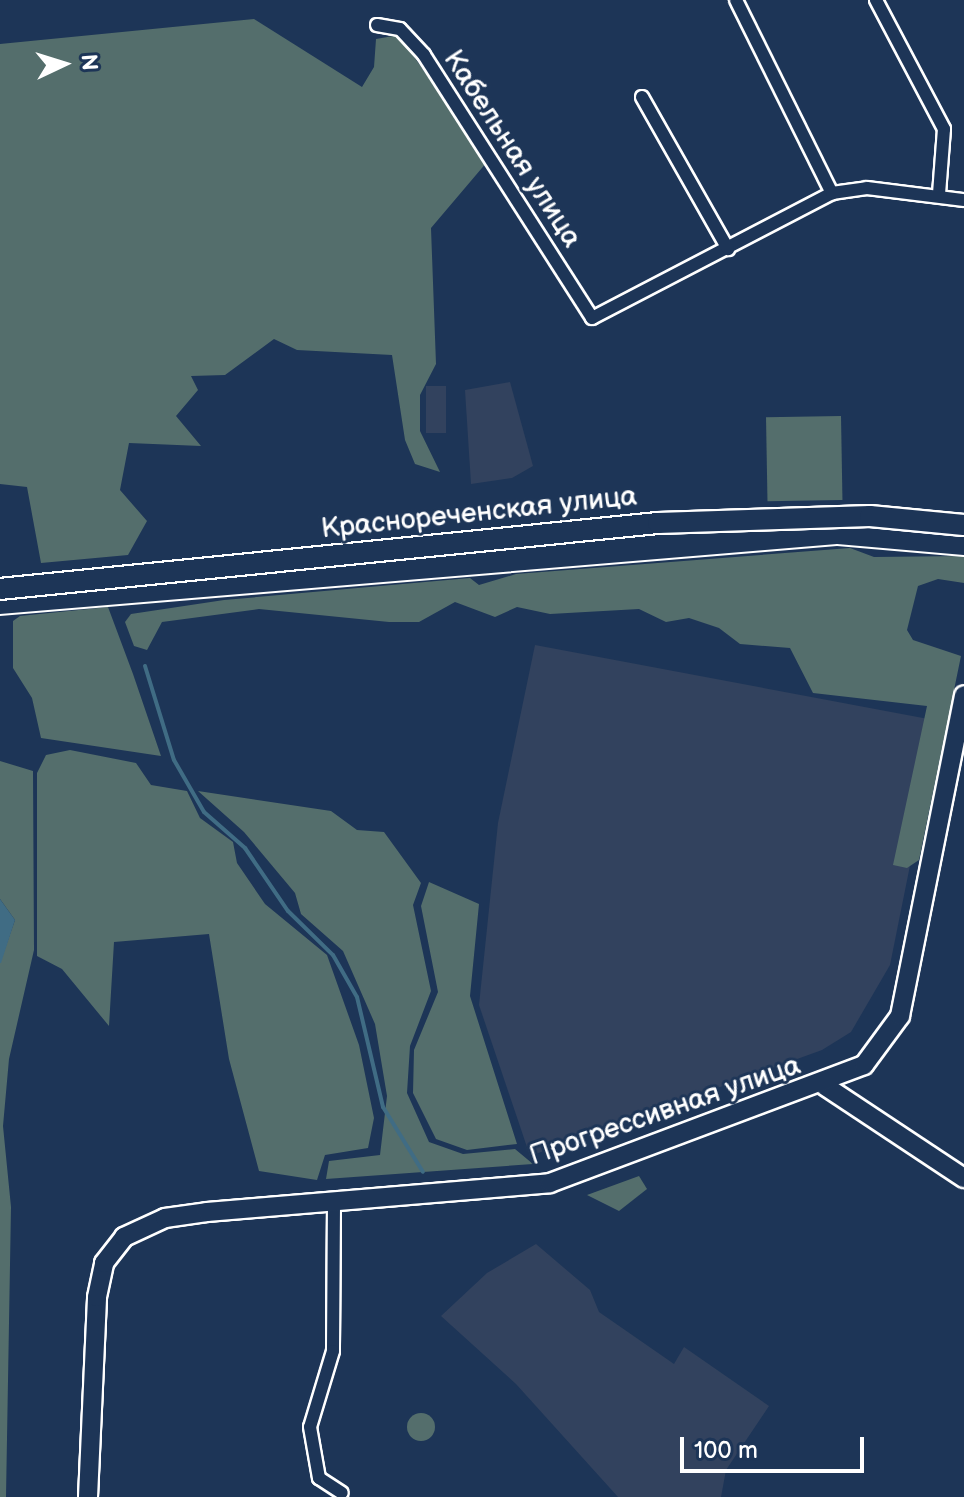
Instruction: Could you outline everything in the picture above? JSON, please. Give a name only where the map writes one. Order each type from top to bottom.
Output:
[{"type":"main road","name":"Краснореченская улица","points":[[0,589],[706,520],[870,516],[964,525]]},
{"type":"street","points":[[876,0],[944,129],[939,194]]},
{"type":"street","points":[[741,2],[832,193]]},
{"type":"street","name":"Кабельная улица","points":[[377,25],[400,29],[424,55],[592,318],[728,249]]},
{"type":"street","points":[[642,97],[728,249],[832,193],[939,194],[964,200]]},
{"type":"street","name":"Прогрессивная улица","points":[[88,1497],[92,1335],[109,1254],[124,1237],[165,1218],[550,1183],[825,1086],[864,1065],[900,1016],[964,695]]},
{"type":"street","points":[[825,1086],[964,1178]]},
{"type":"street","points":[[334,1204],[339,1278],[333,1351],[310,1427],[319,1478],[342,1493]]},
{"type":"shaded area","points":[[510,382],[533,466],[512,478],[471,484],[465,390]]},
{"type":"shaded area","points":[[426,386],[446,386],[446,433],[426,433]]},
{"type":"shaded area","points":[[535,645],[939,721],[890,965],[851,1032],[822,1050],[530,1156],[479,1005],[498,823]]},
{"type":"shaded area","points":[[0,899],[15,920],[1,963],[0,963]]},
{"type":"shaded area","points":[[536,1244],[590,1290],[599,1312],[674,1364],[684,1347],[769,1406],[726,1470],[721,1497],[618,1497],[516,1384],[441,1316],[487,1273]]},
{"type":"green space","points":[[254,19],[362,87],[374,67],[376,39],[399,35],[487,162],[431,228],[436,364],[420,395],[420,431],[440,472],[415,464],[405,440],[392,355],[297,350],[274,339],[225,375],[191,376],[198,390],[176,416],[201,446],[129,443],[120,490],[147,521],[128,555],[41,563],[27,487],[0,484],[0,44]]},
{"type":"green space","points":[[841,416],[842,500],[767,501],[766,417]]},
{"type":"green space","points":[[850,548],[874,557],[964,556],[964,583],[938,579],[918,586],[907,630],[913,640],[961,656],[919,860],[907,868],[893,865],[927,706],[813,693],[790,648],[740,644],[719,628],[689,618],[666,622],[639,609],[550,614],[517,607],[495,617],[455,602],[419,622],[389,622],[259,609],[162,622],[147,650],[134,646],[125,622],[131,614],[224,600],[470,578],[479,585],[516,574]]},
{"type":"green space","points":[[108,607],[161,756],[41,738],[32,698],[13,668],[13,621],[20,616]]},
{"type":"green space","points":[[70,750],[136,763],[151,785],[187,791],[200,818],[233,842],[237,863],[265,904],[327,955],[359,1045],[374,1118],[368,1148],[325,1155],[317,1180],[259,1171],[229,1059],[209,934],[114,942],[109,1026],[62,969],[37,956],[37,773],[46,755]]},
{"type":"green space","points":[[0,761],[33,771],[34,950],[9,1059],[3,1126],[11,1207],[6,1497],[0,1497],[0,963],[15,920],[0,899]]},
{"type":"green space","points":[[198,791],[331,811],[357,830],[384,832],[421,883],[413,905],[431,991],[410,1046],[407,1093],[429,1142],[463,1154],[515,1149],[533,1164],[326,1179],[329,1161],[380,1155],[387,1096],[375,1024],[343,951],[301,914],[295,893],[244,832]]},
{"type":"green space","points":[[429,882],[479,904],[470,996],[517,1144],[467,1150],[436,1139],[413,1093],[414,1050],[438,992],[421,906]]},
{"type":"green space","points":[[639,1176],[647,1189],[619,1211],[587,1195]]},
{"type":"green space","points":[[421,1413],[431,1417],[435,1427],[431,1437],[421,1441],[411,1437],[407,1427],[411,1417]]},
{"type":"waterway","points":[[145,666],[174,760],[204,812],[245,848],[288,911],[333,955],[357,997],[383,1107],[423,1172]]},
{"type":"tram line","points":[[0,615],[837,545],[964,556]]}]
